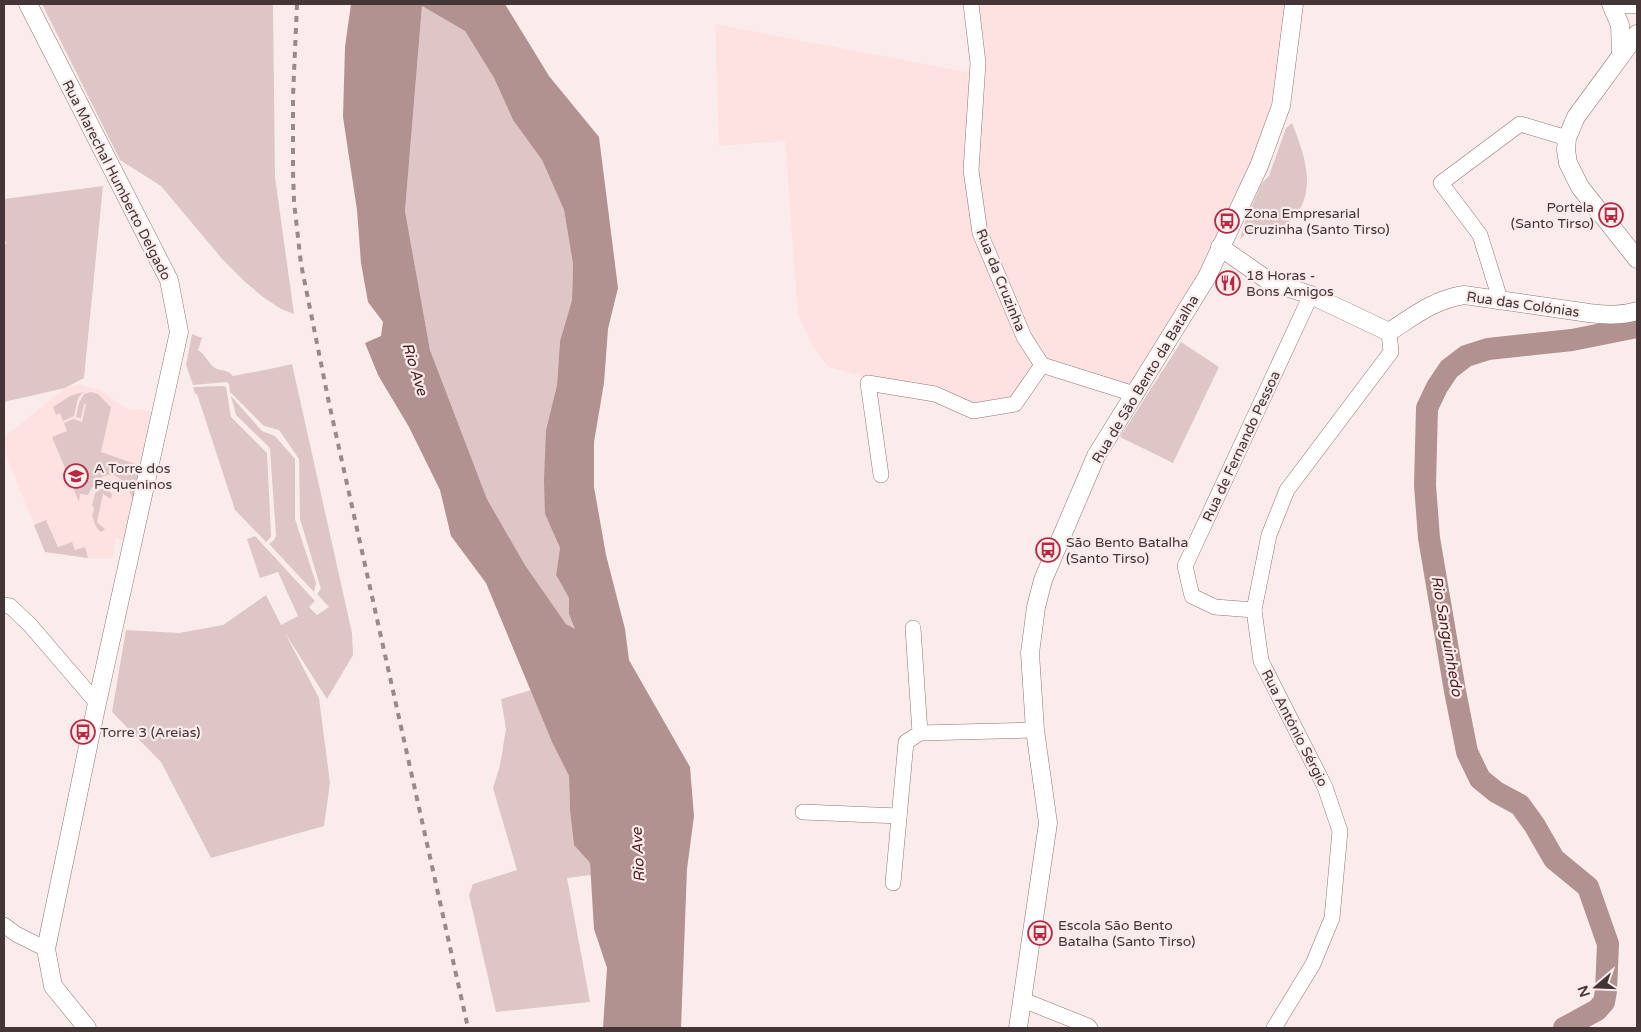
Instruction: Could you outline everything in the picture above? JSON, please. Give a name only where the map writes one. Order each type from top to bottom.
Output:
[{"type":"street","name":"Rua Marechal Humberto Delgado","points":[[28,4],[169,280],[179,332],[97,704],[46,949],[54,986],[87,1028]]},
{"type":"street","name":"Rua da Cruzinha","points":[[971,4],[978,63],[971,170],[980,233],[1024,337],[1042,365]]},
{"type":"street","name":"Rua de São Bento da Batalha","points":[[1018,1028],[1048,824],[1035,730],[1030,653],[1036,607],[1043,580],[1096,456],[1207,277],[1259,166],[1281,106],[1294,4]]},
{"type":"street","points":[[1611,4],[1620,25],[1622,55]]},
{"type":"street","points":[[1619,4],[1637,4]]},
{"type":"street","points":[[1637,34],[1576,117],[1567,138],[1566,150],[1568,163],[1580,187],[1637,259]]},
{"type":"street","points":[[1500,299],[1480,236],[1441,183],[1520,124],[1567,138]]},
{"type":"street","points":[[1220,247],[1270,282],[1312,295],[1389,332]]},
{"type":"street","name":"Rua das Colónias","points":[[1389,332],[1434,303],[1464,294],[1596,314],[1610,315],[1637,311]]},
{"type":"street","name":"Rua de Fernando Pessoa","points":[[1254,610],[1215,607],[1192,596],[1185,566],[1312,295]]},
{"type":"street","name":"Rua António Sérgio","points":[[1274,1028],[1313,964],[1332,918],[1340,831],[1325,787],[1261,661],[1254,610],[1269,535],[1287,490],[1391,352],[1389,332]]},
{"type":"street","points":[[882,475],[868,383],[935,394],[974,411],[1015,404],[1042,365],[1134,394]]},
{"type":"street","points":[[4,605],[10,606],[30,625],[97,704]]},
{"type":"street","points":[[913,628],[920,733]]},
{"type":"street","points":[[893,883],[906,742],[920,733],[1035,730]]},
{"type":"street","points":[[803,812],[899,816]]},
{"type":"street","points":[[4,925],[16,934],[46,949]]},
{"type":"street","points":[[1022,1000],[1090,1028]]},
{"type":"shaded area","points":[[42,4],[273,4],[275,177],[294,314],[281,309],[244,281],[223,260],[161,186],[120,160]]},
{"type":"shaded area","points":[[970,4],[1287,4],[1272,109],[1238,195],[1185,300],[1131,385],[1051,368],[1016,407],[974,414],[934,396],[829,367],[813,347],[798,315],[785,141],[719,146],[715,24],[977,74]]},
{"type":"shaded area","points":[[422,6],[465,31],[494,78],[513,120],[542,160],[564,210],[573,264],[572,300],[560,341],[557,385],[546,430],[545,514],[560,548],[556,575],[569,598],[569,614],[576,630],[566,624],[525,565],[487,499],[430,350],[405,211]]},
{"type":"shaded area","points":[[1292,123],[1303,153],[1307,174],[1307,185],[1302,205],[1282,229],[1248,232],[1240,239],[1246,219],[1262,183],[1269,176],[1286,128]]},
{"type":"shaded area","points":[[103,186],[84,378],[65,388],[4,402],[4,244],[6,244],[4,236],[4,199]]},
{"type":"shaded area","points":[[192,334],[202,338],[198,350],[213,366],[233,376],[292,364],[352,633],[353,655],[327,699],[285,633],[319,698],[330,783],[324,826],[211,858],[161,762],[112,712],[126,630],[179,633],[223,625],[266,595],[281,625],[298,616],[278,572],[260,578],[247,539],[255,536],[315,601],[309,607],[317,615],[329,607],[317,594],[321,589],[300,519],[299,459],[279,430],[264,426],[230,392],[227,382],[193,385],[186,365]]},
{"type":"shaded area","points":[[1181,342],[1219,367],[1173,463],[1120,437]]},
{"type":"shaded area","name":"A Torre dos Pequeninos","points":[[79,384],[101,390],[123,407],[152,412],[125,537],[121,540],[116,537],[113,558],[88,558],[45,552],[4,450],[4,437],[65,388]]},
{"type":"shaded area","points":[[193,387],[226,387],[231,417],[267,453],[271,537],[266,542],[235,510],[197,394],[195,394]]},
{"type":"shaded area","points":[[83,392],[78,398],[74,416],[63,421],[60,413],[56,415],[53,407],[70,396]]},
{"type":"shaded area","points":[[91,392],[98,394],[111,407],[101,452],[141,466],[133,501],[129,489],[124,483],[113,475],[108,475],[94,484],[88,495],[80,494],[79,502],[52,437],[67,431],[64,423],[73,419],[82,422],[86,404],[84,404],[81,418],[76,417],[79,403],[84,394]]},
{"type":"shaded area","points":[[231,396],[262,431],[275,436],[295,459],[295,519],[316,583],[314,592],[269,544],[276,536],[270,449],[236,415]]},
{"type":"shaded area","points":[[103,488],[109,490],[112,495],[111,499],[103,494],[97,522],[105,529],[101,532],[94,521],[92,513],[94,507],[92,506],[95,493]]},
{"type":"shaded area","points":[[46,520],[58,547],[72,542],[75,550],[85,547],[88,558],[45,552],[34,525]]},
{"type":"shaded area","points":[[531,690],[550,737],[569,776],[570,811],[574,845],[590,863],[591,875],[567,878],[590,1002],[496,1012],[469,895],[473,884],[517,870],[493,788],[500,765],[506,729],[501,699]]},
{"type":"water","name":"Rio Ave","points":[[351,4],[505,4],[549,76],[599,137],[618,288],[608,329],[604,383],[594,442],[594,487],[606,555],[625,629],[629,660],[690,767],[694,816],[687,869],[681,1028],[603,1028],[607,968],[594,929],[590,863],[574,845],[570,811],[569,776],[552,742],[486,583],[451,536],[440,490],[409,427],[378,375],[365,343],[381,336],[383,322],[368,302],[361,263],[357,210],[343,117],[345,47]],"holes":[[[422,6],[465,31],[494,78],[513,120],[542,160],[564,210],[573,264],[572,300],[560,341],[557,385],[546,430],[544,480],[545,514],[560,548],[556,575],[569,598],[569,614],[575,629],[566,624],[525,565],[487,499],[430,350],[405,211]]]},
{"type":"waterway","name":"Rio Sanguinhedo","points":[[1564,1028],[1597,1010],[1604,1002],[1608,944],[1588,887],[1554,859],[1535,826],[1520,805],[1496,792],[1480,779],[1467,752],[1429,538],[1425,485],[1427,408],[1437,387],[1449,369],[1466,356],[1488,349],[1572,340],[1637,327]]},
{"type":"railway","points":[[297,4],[293,96],[293,171],[294,202],[301,264],[329,403],[468,1028]]},
{"type":"place","name":"Portela (Santo Tirso)","points":[[1611,215]]},
{"type":"place","name":"Zona Empresarial Cruzinha (Santo Tirso)","points":[[1227,221]]},
{"type":"place","name":"18 Horas - Bons Amigos","points":[[1228,283]]},
{"type":"place","name":"A Torre dos Pequeninos","points":[[76,476]]},
{"type":"place","name":"São Bento Batalha (Santo Tirso)","points":[[1048,550]]},
{"type":"place","name":"Torre 3 (Areias)","points":[[83,732]]},
{"type":"place","name":"Escola São Bento Batalha (Santo Tirso)","points":[[1040,933]]}]
